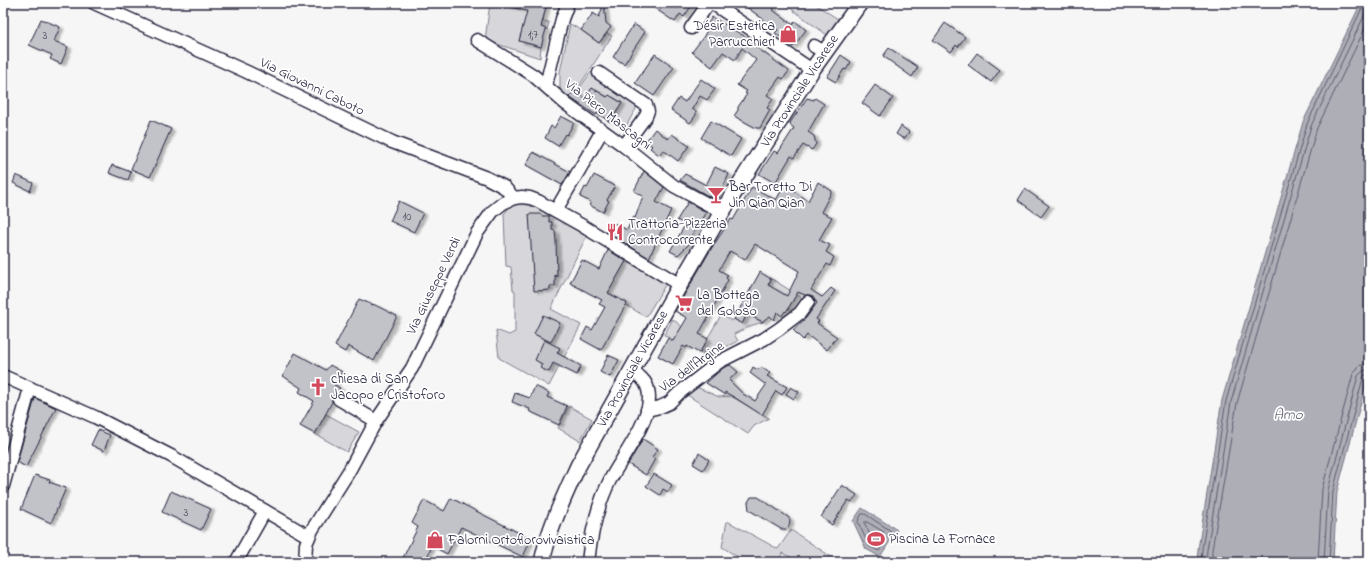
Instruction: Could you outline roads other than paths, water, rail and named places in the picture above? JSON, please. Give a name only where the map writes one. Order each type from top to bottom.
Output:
[{"type":"main road","name":"Via Provinciale Vicarese","points":[[542,562],[548,537],[564,495],[578,466],[680,285],[722,212],[812,70],[819,49],[860,3]]},
{"type":"street","name":"Via Giovanni Caboto","points":[[94,3],[246,72],[392,142],[487,178],[504,186],[514,198]]},
{"type":"street","points":[[546,85],[562,20],[568,3]]},
{"type":"street","points":[[691,28],[710,3],[812,70]]},
{"type":"street","name":"Via Piero Mascagni","points":[[477,40],[518,64],[546,85],[600,133],[624,146],[674,186],[722,212]]},
{"type":"street","points":[[599,73],[646,105],[648,111],[646,116],[624,146]]},
{"type":"street","points":[[556,210],[600,133]]},
{"type":"street","points":[[514,198],[530,198],[556,210],[680,285]]},
{"type":"street","name":"Via Giuseppe Verdi","points":[[305,562],[304,551],[308,536],[349,470],[376,421],[412,368],[477,233],[493,211],[503,203],[514,198]]},
{"type":"street","name":"Via dell'Argine","points":[[647,410],[669,403],[710,368],[778,330],[800,313],[808,302]]},
{"type":"street","name":"Via dell'Argine","points":[[588,562],[596,515],[610,481],[640,427],[647,410],[649,396],[648,386],[645,381],[632,371]]},
{"type":"street","points":[[3,376],[95,417],[171,456],[308,536]]},
{"type":"street","points":[[3,486],[30,388]]},
{"type":"street","points":[[339,399],[376,421]]},
{"type":"street","points":[[236,562],[265,511]]},
{"type":"water","name":"Arno","points":[[1361,3],[1369,3],[1369,372],[1337,492],[1333,562],[1197,562],[1222,400],[1303,122]]},
{"type":"water","name":"Piscina La Fornace","points":[[862,508],[897,530],[880,557],[866,549],[853,521]]},
{"type":"place","name":"Désir Estetica Parrucchieri","points":[[788,34]]},
{"type":"place","name":"Bar Toretto Di Jin Qian Qian","points":[[716,195]]},
{"type":"place","name":"Trattoria-Pizzeria Controcorrente","points":[[615,232]]},
{"type":"place","name":"La Bottega del Goloso","points":[[684,303]]},
{"type":"place","name":"chiesa di San Jacopo e Cristoforo","points":[[318,387]]},
{"type":"place","name":"Piscina La Fornace","points":[[876,539]]},
{"type":"place","name":"Falorni Ortoflorovivaistica","points":[[435,540]]}]
